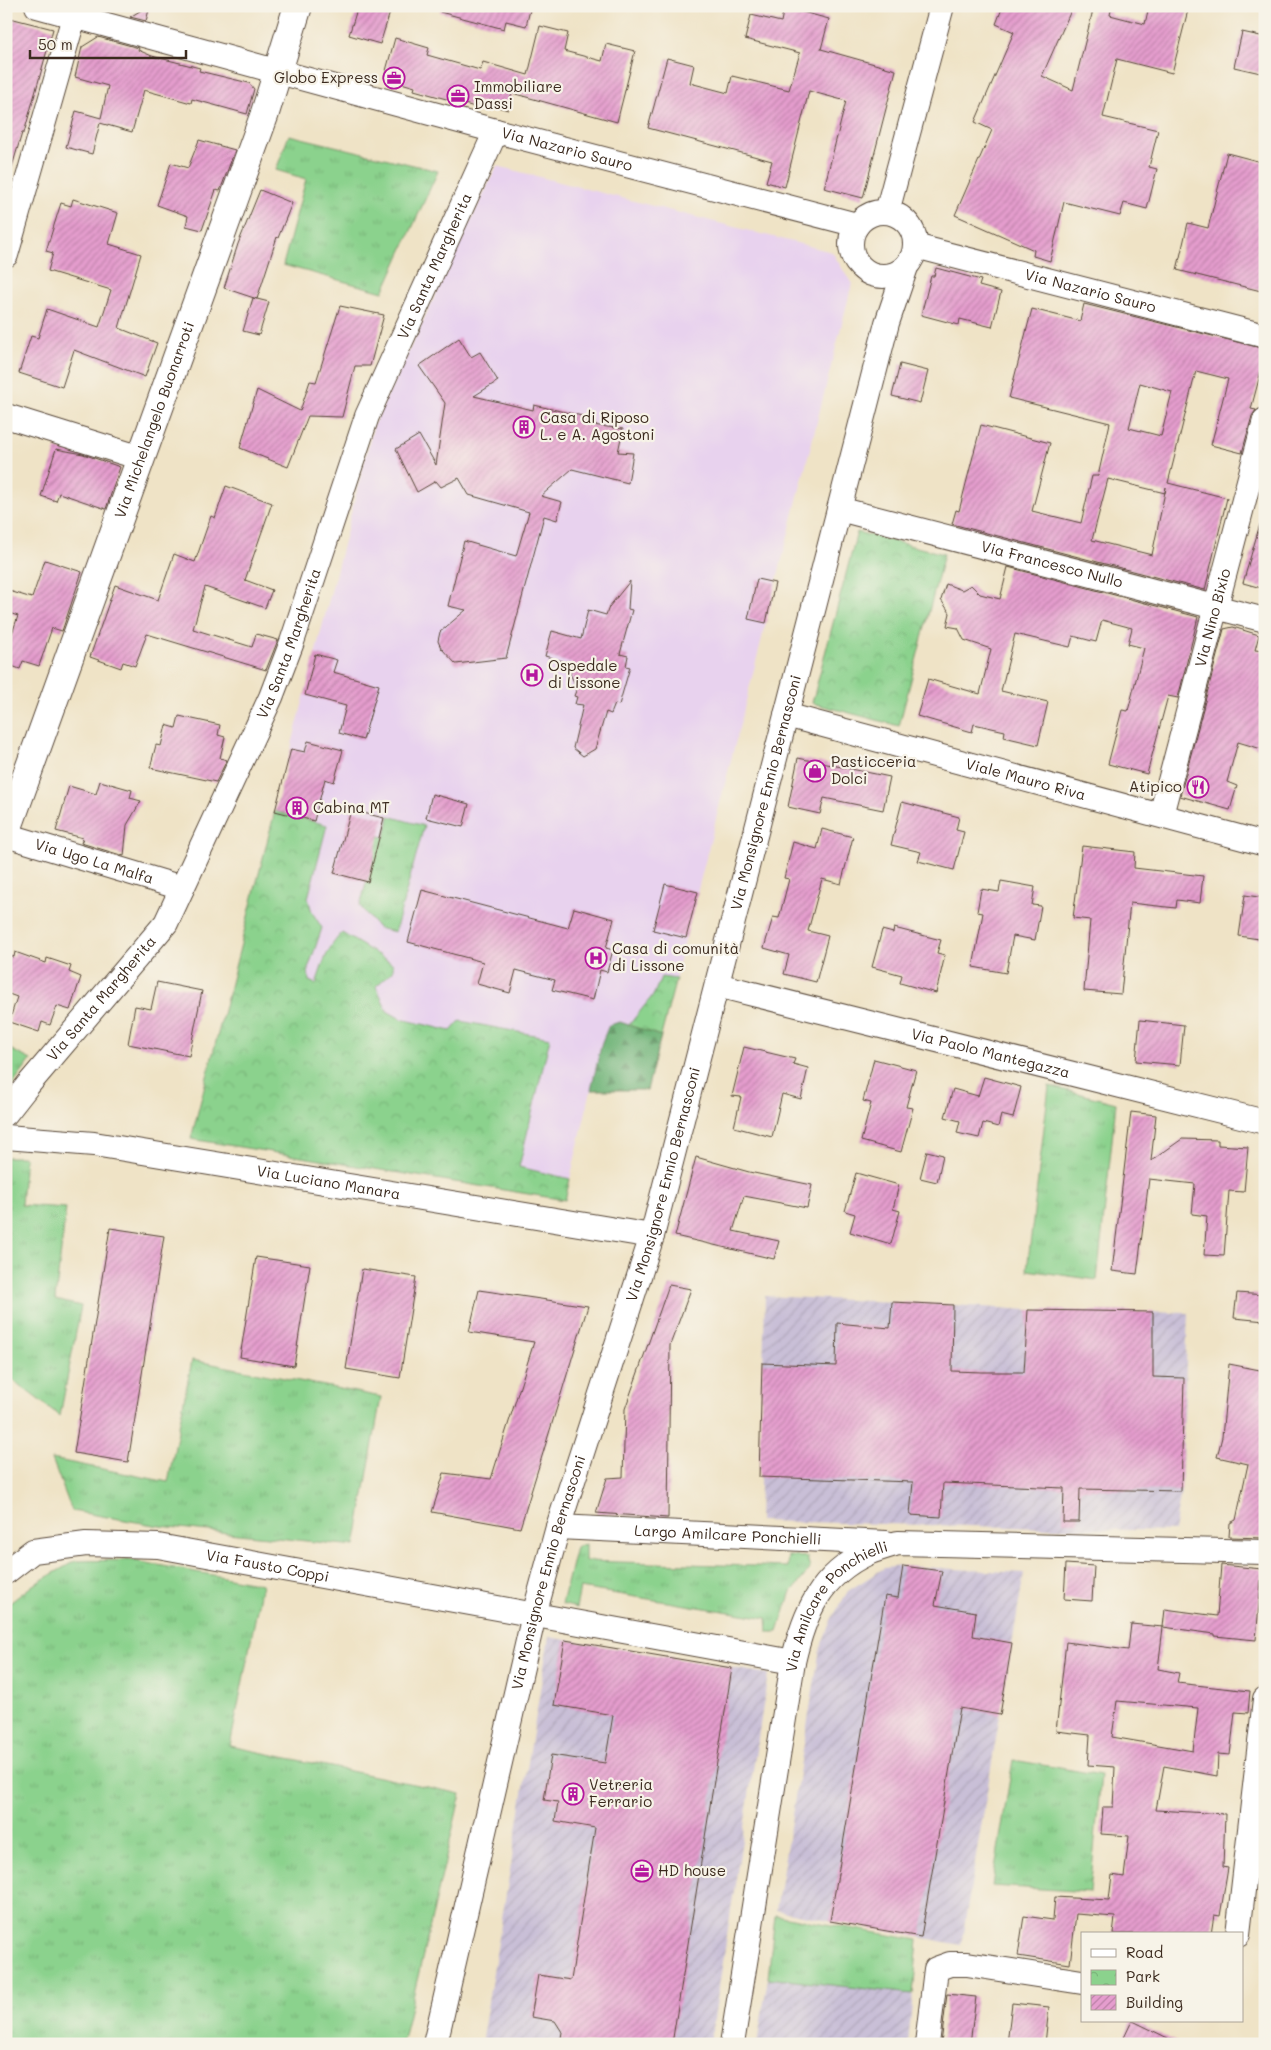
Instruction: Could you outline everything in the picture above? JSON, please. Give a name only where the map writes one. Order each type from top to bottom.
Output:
[{"type":"street","name":"Via Nazario Sauro","points":[[38,6],[76,11],[278,71],[496,131],[857,225]]},
{"type":"street","name":"Via Michelangelo Buonarroti","points":[[6,834],[261,126],[298,6]]},
{"type":"street","points":[[887,212],[942,6]]},
{"type":"street","points":[[6,255],[76,11]]},
{"type":"street","name":"Via Santa Margherita","points":[[6,1113],[166,923],[271,697],[294,637],[367,416],[496,131]]},
{"type":"street","points":[[887,212],[907,222],[914,235],[916,246],[912,258],[906,267],[899,272],[888,275],[869,272],[860,266],[854,256],[852,245],[852,236],[857,225],[876,213],[887,212]]},
{"type":"street","name":"Via Nazario Sauro","points":[[916,246],[1265,336]]},
{"type":"street","name":"Via Monsignore Ennio Bernasconi","points":[[435,2044],[534,1615],[558,1527],[652,1236],[838,509],[887,323],[906,267]]},
{"type":"street","points":[[869,272],[887,323]]},
{"type":"street","points":[[6,416],[141,458]]},
{"type":"street","name":"Via Nino Bixio","points":[[1161,815],[1265,420]]},
{"type":"street","name":"Via Francesco Nullo","points":[[838,509],[1265,620]]},
{"type":"street","name":"Viale Mauro Riva","points":[[786,715],[1265,844]]},
{"type":"street","name":"Via Ugo La Malfa","points":[[6,834],[182,888]]},
{"type":"street","name":"Via Paolo Mantegazza","points":[[716,985],[1265,1122]]},
{"type":"street","name":"Via Luciano Manara","points":[[6,1137],[94,1144],[652,1236]]},
{"type":"street","name":"Largo Amilcare Ponchielli","points":[[558,1527],[898,1543]]},
{"type":"street","name":"Via Amilcare Ponchielli","points":[[732,2044],[793,1662],[808,1610],[835,1574],[868,1553],[898,1543],[1265,1552]]},
{"type":"street","name":"Via Fausto Coppi","points":[[6,1572],[33,1551],[86,1544],[158,1546],[534,1615]]},
{"type":"street","points":[[534,1615],[793,1662]]},
{"type":"street","points":[[1238,1932],[1265,1699]]},
{"type":"street","points":[[927,2044],[936,1969],[950,1964],[967,1964],[1081,1982]]},
{"type":"shaded area","name":"Ospedale di Lissone","points":[[497,166],[832,252],[852,284],[647,1090],[591,1090],[565,1200],[191,1139],[374,424]]},
{"type":"shaded area","points":[[765,1296],[1028,1310],[1188,1313],[1181,1491],[1174,1531],[759,1521]]},
{"type":"shaded area","points":[[903,1566],[1024,1573],[961,1945],[776,1910],[820,1649],[831,1620],[848,1591],[884,1568]]},
{"type":"shaded area","points":[[549,1637],[768,1674],[710,2044],[481,2044]]},
{"type":"shaded area","points":[[768,1978],[913,1994],[908,2044],[757,2044]]},
{"type":"green space","points":[[289,135],[438,171],[383,292],[283,265],[306,179],[276,170]]},
{"type":"green space","points":[[857,532],[944,554],[899,726],[812,703]]},
{"type":"green space","points":[[275,811],[327,825],[308,898],[312,912],[322,928],[308,969],[309,981],[316,984],[329,951],[342,933],[393,964],[393,971],[376,986],[387,1011],[401,1019],[451,1031],[460,1021],[550,1038],[519,1167],[570,1179],[565,1200],[191,1139]]},
{"type":"green space","points":[[389,816],[424,826],[395,932],[378,928],[360,906],[379,836],[385,837]]},
{"type":"green space","points":[[661,977],[676,979],[661,1036],[629,1025],[654,994]]},
{"type":"green space","points":[[620,1022],[661,1036],[647,1090],[591,1090],[602,1042],[609,1025]]},
{"type":"green space","points":[[6,1047],[31,1060],[6,1094]]},
{"type":"green space","points":[[1049,1086],[1116,1103],[1097,1280],[1027,1270]]},
{"type":"green space","points":[[6,1157],[25,1157],[21,1205],[66,1208],[55,1300],[81,1306],[60,1416],[6,1375]]},
{"type":"green space","points":[[192,1360],[381,1397],[355,1546],[160,1526],[72,1511],[52,1459],[168,1482]]},
{"type":"green space","points":[[585,1544],[585,1561],[787,1567],[788,1556],[807,1557],[810,1569],[790,1594],[778,1632],[768,1632],[767,1618],[580,1588],[576,1608],[562,1604],[576,1547]]},
{"type":"green space","points":[[130,1560],[262,1584],[230,1746],[461,1794],[402,2044],[6,2044],[6,1606],[33,1585],[75,1561]]},
{"type":"green space","points":[[1013,1760],[1101,1775],[1090,1892],[992,1886]]},
{"type":"green space","points":[[775,1915],[918,1940],[913,1994],[768,1978]]},
{"type":"building","points":[[150,6],[146,21],[130,17]]},
{"type":"building","points":[[358,6],[392,6],[380,44],[349,35]]},
{"type":"building","points":[[441,6],[531,6],[526,26],[506,21],[504,29],[440,12]]},
{"type":"building","points":[[1003,6],[1073,6],[1042,76],[1073,90],[1094,6],[1112,6],[1110,15],[1145,24],[1149,6],[1189,6],[1172,73],[1117,59],[1103,117],[1158,130],[1149,167],[1157,169],[1147,209],[1124,203],[1120,216],[1064,202],[1050,261],[1033,256],[1034,250],[955,215],[992,130],[975,122],[1014,32],[996,24]]},
{"type":"building","points":[[784,7],[829,19],[821,49],[896,70],[863,198],[824,188],[846,101],[809,91],[785,187],[766,182],[772,161],[648,128],[667,58],[694,65],[690,83],[728,93],[732,76],[789,90],[800,53],[745,39],[751,15],[781,22]]},
{"type":"building","points":[[6,17],[53,29],[24,133],[22,133],[11,170],[6,169]]},
{"type":"building","points":[[540,26],[568,33],[564,51],[602,61],[606,44],[635,51],[617,122],[512,93],[508,110],[476,101],[475,107],[414,90],[415,87],[384,78],[395,38],[429,48],[427,55],[480,70],[483,62],[528,75]]},
{"type":"building","points":[[1242,32],[1265,37],[1265,74],[1234,67]]},
{"type":"building","points":[[98,37],[139,48],[138,50],[152,56],[200,68],[199,71],[249,83],[254,89],[247,114],[192,99],[191,103],[144,90],[132,132],[100,123],[92,154],[66,147],[76,111],[101,118],[108,86],[75,77],[82,47]]},
{"type":"building","points":[[199,140],[235,150],[220,191],[216,190],[202,230],[186,226],[188,216],[157,205],[171,163],[188,168]]},
{"type":"building","points":[[1227,153],[1265,163],[1265,292],[1177,270],[1188,223],[1208,228]]},
{"type":"building","points":[[260,190],[292,203],[277,237],[257,299],[224,288],[238,244]]},
{"type":"building","points":[[73,199],[118,213],[109,244],[141,254],[119,328],[157,343],[145,377],[74,350],[62,387],[19,373],[31,336],[38,338],[47,309],[99,327],[111,290],[48,271],[53,253],[46,251],[61,203],[71,206]]},
{"type":"building","points":[[936,268],[981,280],[979,286],[1001,292],[992,327],[960,319],[959,325],[921,315],[931,276],[934,276]]},
{"type":"building","points":[[253,298],[269,302],[259,335],[243,331]]},
{"type":"building","points":[[1084,304],[1265,349],[1265,356],[1251,409],[1256,410],[1252,416],[1242,453],[1211,445],[1228,379],[1196,371],[1168,483],[1227,498],[1205,590],[952,524],[956,510],[959,511],[981,425],[1050,443],[1032,511],[1081,523],[1092,476],[1098,476],[1110,423],[1009,398],[1032,309],[1080,321]],"holes":[[[1140,383],[1172,392],[1161,436],[1129,428]],[[1108,479],[1165,493],[1152,555],[1092,540]]]},
{"type":"building","points":[[340,306],[384,315],[370,366],[355,366],[342,417],[308,416],[288,467],[240,448],[257,390],[300,411],[310,381],[316,382]]},
{"type":"building","name":"Casa di Riposo L. e A. Agostoni","points":[[459,338],[471,357],[480,352],[498,381],[474,396],[533,410],[534,405],[591,418],[592,425],[623,429],[618,452],[633,453],[628,483],[572,469],[541,496],[562,502],[557,520],[544,516],[506,658],[456,664],[441,648],[438,641],[440,632],[466,610],[448,606],[464,541],[516,556],[529,512],[469,495],[459,478],[441,487],[436,481],[417,492],[396,449],[419,435],[436,465],[445,403],[419,366]]},
{"type":"building","points":[[900,364],[928,371],[920,403],[892,396]]},
{"type":"building","points":[[56,449],[83,454],[120,467],[106,509],[59,493],[56,501],[41,496]]},
{"type":"building","points":[[226,486],[272,503],[245,580],[272,590],[265,608],[205,587],[193,629],[252,647],[256,634],[278,640],[266,670],[147,634],[135,666],[123,662],[121,668],[90,657],[115,585],[158,600],[174,554],[195,562],[211,516],[215,518]]},
{"type":"building","points":[[1260,524],[1265,525],[1265,589],[1243,583]]},
{"type":"building","points":[[45,560],[82,572],[62,631],[52,628],[39,666],[23,661],[20,669],[6,664],[6,651],[18,616],[6,612],[6,590],[32,598]]},
{"type":"building","points":[[1008,567],[1198,617],[1178,698],[1168,696],[1147,774],[1108,764],[1122,710],[1128,711],[1144,648],[1128,644],[1132,628],[1102,620],[1096,642],[1073,636],[1070,647],[1015,634],[1001,691],[1048,702],[1038,745],[1004,737],[1005,731],[974,724],[972,732],[917,716],[928,679],[980,694],[991,649],[964,640],[958,628],[947,626],[950,613],[941,600],[946,584],[962,590],[971,585],[980,594],[1000,599]]},
{"type":"building","points":[[757,579],[775,583],[766,623],[748,619]]},
{"type":"building","points":[[630,581],[628,609],[632,610],[620,654],[628,656],[626,666],[630,667],[619,705],[615,704],[611,714],[606,712],[595,749],[583,756],[573,748],[583,705],[575,704],[577,697],[574,696],[577,688],[570,674],[573,664],[545,656],[552,631],[581,639],[588,610],[606,615],[609,607]]},
{"type":"building","points":[[1233,627],[1259,635],[1255,650],[1265,651],[1265,750],[1238,742],[1227,782],[1237,786],[1230,810],[1180,796],[1224,629]]},
{"type":"building","points":[[315,654],[337,660],[333,672],[379,685],[363,740],[339,733],[346,706],[305,695]]},
{"type":"building","points":[[179,716],[220,725],[218,735],[225,737],[220,758],[227,760],[216,782],[150,768],[156,745],[161,746],[166,725],[176,728]]},
{"type":"building","points":[[308,741],[343,750],[334,782],[325,779],[314,821],[275,811],[291,749],[305,752]]},
{"type":"building","points":[[798,758],[890,777],[883,810],[824,798],[820,814],[788,807]]},
{"type":"building","points":[[100,781],[132,790],[130,798],[141,801],[127,825],[124,856],[81,843],[83,838],[56,831],[69,786],[96,794]]},
{"type":"building","points":[[432,794],[469,804],[463,827],[426,818]]},
{"type":"building","points":[[902,802],[959,817],[956,830],[964,832],[954,870],[918,861],[921,852],[891,845]]},
{"type":"building","points":[[351,810],[384,818],[368,882],[334,873]]},
{"type":"building","points":[[822,829],[853,837],[841,884],[822,879],[808,931],[828,936],[816,982],[784,974],[789,955],[764,948],[773,917],[779,918],[789,879],[784,878],[793,842],[817,849]]},
{"type":"building","points":[[1082,846],[1135,852],[1134,868],[1203,876],[1200,903],[1177,900],[1176,908],[1130,903],[1121,994],[1084,991],[1090,920],[1073,918]]},
{"type":"building","points":[[1001,881],[1035,887],[1032,905],[1041,906],[1035,940],[1013,936],[1006,973],[973,967],[983,913],[977,912],[981,889],[999,892]]},
{"type":"building","points":[[665,884],[698,892],[686,938],[653,930]]},
{"type":"building","points":[[422,890],[568,928],[574,908],[614,919],[606,948],[613,950],[607,972],[600,970],[593,1000],[552,990],[555,980],[516,970],[510,993],[477,984],[483,962],[408,942]]},
{"type":"building","points":[[1245,895],[1265,898],[1265,940],[1239,936]]},
{"type":"building","points":[[894,928],[941,940],[937,953],[945,955],[936,993],[900,983],[902,975],[872,967],[882,930],[893,933]]},
{"type":"building","points":[[15,952],[46,963],[47,958],[71,966],[69,972],[81,977],[70,1010],[57,1006],[50,1025],[42,1022],[39,1032],[9,1022],[17,997],[6,993],[6,954],[14,957]]},
{"type":"building","points":[[157,982],[202,991],[189,1056],[128,1044],[135,1006],[151,1009]]},
{"type":"building","points":[[1140,1020],[1184,1025],[1180,1065],[1136,1061]]},
{"type":"building","points":[[744,1047],[795,1059],[793,1064],[808,1068],[801,1099],[782,1094],[772,1137],[734,1127],[741,1097],[732,1096]]},
{"type":"building","points":[[874,1059],[916,1070],[906,1107],[913,1108],[901,1152],[861,1141],[871,1103],[863,1101]]},
{"type":"building","points":[[984,1077],[1021,1087],[1013,1118],[1001,1115],[998,1127],[983,1123],[979,1138],[957,1133],[960,1121],[945,1117],[953,1089],[978,1096]]},
{"type":"building","points":[[1131,1112],[1156,1115],[1151,1161],[1182,1139],[1218,1140],[1218,1145],[1248,1147],[1244,1192],[1229,1191],[1224,1256],[1204,1255],[1207,1216],[1192,1214],[1195,1184],[1149,1179],[1137,1274],[1112,1271]]},
{"type":"building","points":[[927,1151],[943,1155],[937,1182],[920,1178]]},
{"type":"building","points":[[696,1157],[749,1172],[812,1185],[807,1208],[744,1196],[733,1231],[779,1241],[774,1259],[675,1236]]},
{"type":"building","points":[[856,1173],[899,1185],[893,1209],[900,1211],[891,1244],[850,1232],[855,1214],[845,1211]]},
{"type":"building","points":[[110,1228],[164,1236],[128,1462],[74,1453]]},
{"type":"building","points":[[256,1257],[310,1265],[294,1366],[240,1357]]},
{"type":"building","points":[[362,1269],[416,1277],[400,1378],[346,1369]]},
{"type":"building","points":[[669,1285],[691,1289],[670,1345],[668,1518],[596,1513],[607,1478],[623,1477],[625,1409]]},
{"type":"building","points":[[479,1290],[588,1306],[520,1528],[432,1512],[444,1473],[491,1479],[534,1342],[469,1332]]},
{"type":"building","points":[[1237,1293],[1265,1295],[1265,1321],[1234,1318]]},
{"type":"building","points":[[892,1302],[953,1305],[952,1371],[1024,1372],[1028,1310],[1153,1312],[1153,1377],[1184,1378],[1181,1491],[1080,1489],[1079,1522],[1063,1522],[1064,1488],[943,1483],[941,1517],[910,1515],[913,1482],[759,1477],[762,1363],[836,1366],[837,1323],[890,1328]]},
{"type":"building","points":[[1229,1364],[1265,1371],[1265,1538],[1229,1537],[1230,1523],[1236,1520],[1248,1464],[1217,1457],[1222,1437]]},
{"type":"building","points":[[1066,1564],[1094,1566],[1092,1601],[1064,1599]]},
{"type":"building","points":[[1221,1565],[1262,1569],[1256,1640],[1215,1636],[1215,1634],[1163,1627],[1165,1609],[1217,1616]]},
{"type":"building","points":[[903,1566],[942,1571],[935,1605],[976,1612],[973,1636],[1012,1643],[1000,1715],[960,1708],[921,1937],[830,1921],[885,1596],[898,1598]]},
{"type":"building","points":[[1131,1624],[1163,1627],[1158,1669],[1179,1673],[1177,1683],[1250,1691],[1248,1713],[1235,1712],[1230,1755],[1218,1754],[1217,1776],[1164,1766],[1156,1810],[1225,1814],[1223,1867],[1228,1868],[1220,1916],[1214,1915],[1211,1932],[1113,1932],[1115,1917],[1076,1914],[1070,1964],[1018,1956],[1024,1916],[1053,1920],[1055,1897],[1109,1900],[1112,1875],[1124,1877],[1129,1836],[1101,1834],[1103,1807],[1113,1807],[1115,1767],[1088,1765],[1090,1735],[1056,1731],[1066,1642],[1128,1650]],"holes":[[[1117,1701],[1198,1708],[1193,1751],[1112,1737]]]},
{"type":"building","points":[[565,1640],[732,1668],[672,2044],[560,2044],[562,2032],[555,2021],[531,2017],[538,1975],[571,1980],[595,1828],[555,1821],[558,1802],[544,1800],[551,1755],[605,1763],[613,1715],[554,1705]]},
{"type":"building","points":[[947,1994],[976,1997],[970,2044],[941,2044]]},
{"type":"building","points":[[1012,2003],[1049,2007],[1045,2044],[1007,2044]]},
{"type":"building","points":[[1132,2022],[1135,2022],[1180,2044],[1121,2044]]},
{"type":"place","name":"Globo Express","points":[[394,78]]},
{"type":"place","name":"Immobiliare Dassi","points":[[458,96]]},
{"type":"place","name":"Casa di Riposo L. e A. Agostoni","points":[[524,427]]},
{"type":"place","name":"Ospedale di Lissone","points":[[532,675]]},
{"type":"place","name":"Pasticceria Dolci","points":[[815,771]]},
{"type":"place","name":"Atipico","points":[[1198,787]]},
{"type":"place","name":"Cabina MT","points":[[297,808]]},
{"type":"place","name":"Casa di comunità di Lissone","points":[[596,958]]},
{"type":"place","name":"Vetreria Ferrario","points":[[573,1794]]},
{"type":"place","name":"HD house","points":[[642,1871]]}]
